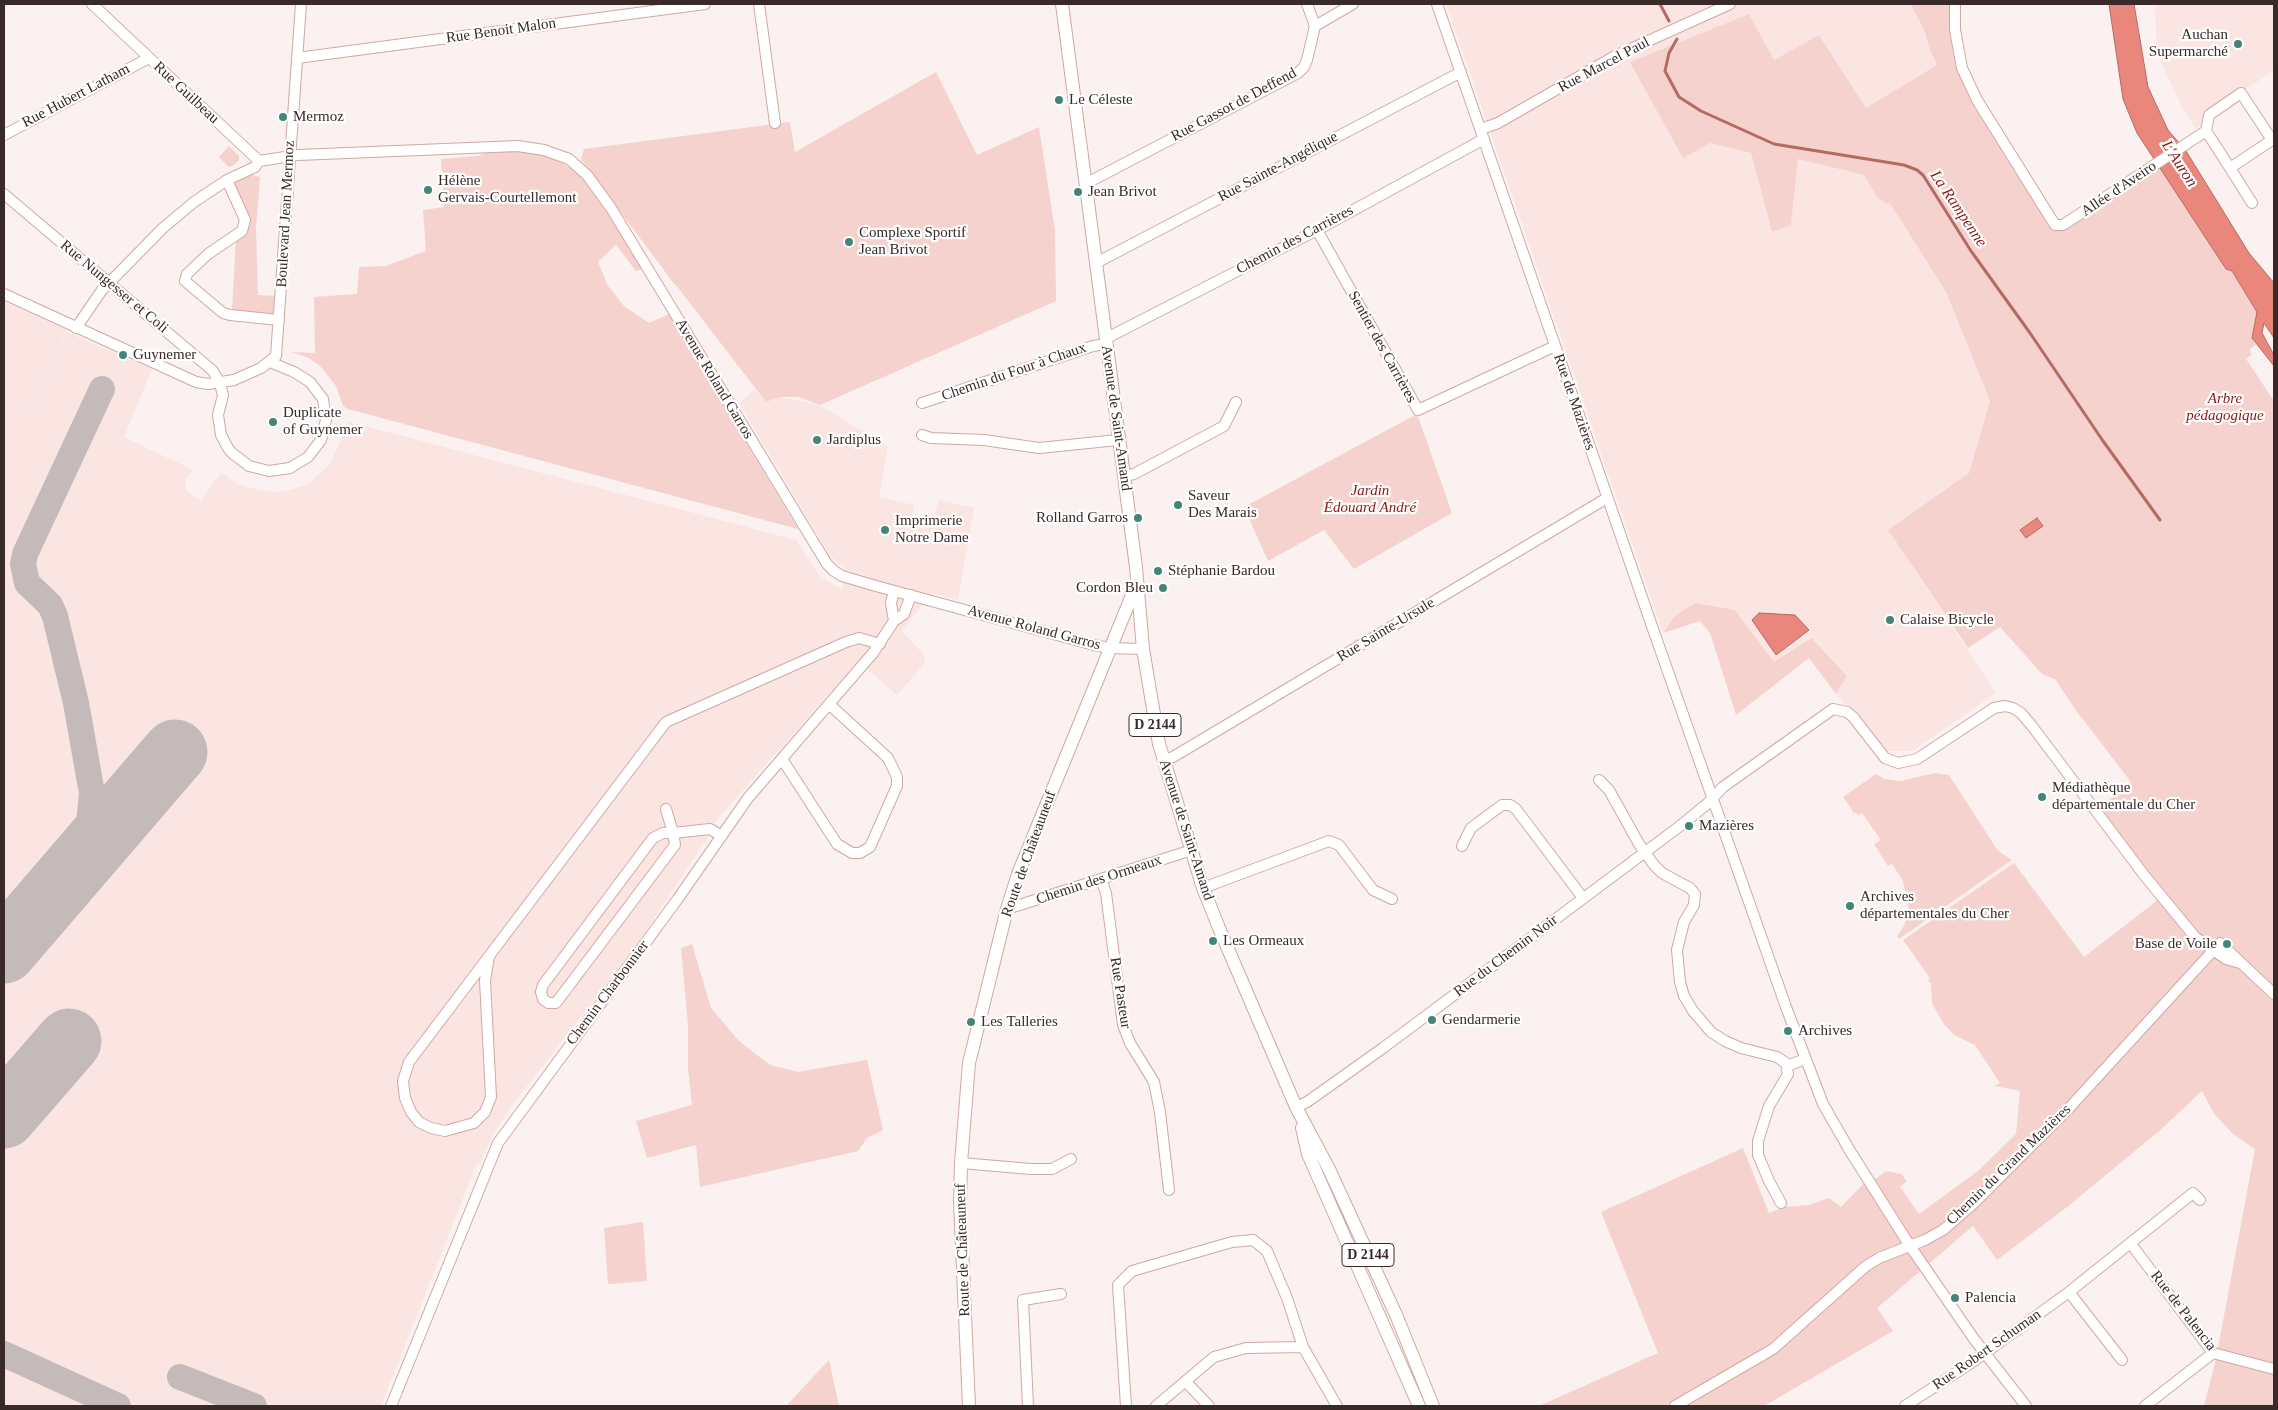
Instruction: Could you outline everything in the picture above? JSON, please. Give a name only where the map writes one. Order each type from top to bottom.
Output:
[{"type":"main road","name":"Avenue de Saint-Amand","points":[[1062,4],[1124,476],[1143,649],[1153,716],[1164,760],[1203,888],[1296,1106],[1329,1170],[1397,1318],[1433,1406]]},
{"type":"main road","name":"Route de Châteauneuf","points":[[969,1406],[961,1237],[960,1163],[969,1063],[1007,909],[1018,874],[1137,583]]},
{"type":"main road","name":"Avenue de Saint-Amand","points":[[1296,1106],[1308,1154],[1381,1324],[1419,1406]]},
{"type":"main road","points":[[1381,1324],[1397,1318]]},
{"type":"main road","points":[[1408,1383],[1422,1378]]},
{"type":"street","name":"Rue Guilbeau","points":[[92,4],[259,161]]},
{"type":"street","name":"Boulevard Jean Mermoz","points":[[270,362],[276,356],[301,4]]},
{"type":"street","name":"Rue Benoit Malon","points":[[297,58],[705,4]]},
{"type":"street","points":[[759,4],[775,123]]},
{"type":"street","points":[[1307,4],[1315,26],[1353,4]]},
{"type":"street","name":"Rue de Mazières","points":[[1437,4],[1712,799],[1805,1059],[1823,1104],[1836,1129],[1910,1246],[1984,1353],[2026,1406]]},
{"type":"street","name":"Rue Marcel Paul","points":[[1482,134],[1615,56],[1730,4]]},
{"type":"street","name":"Allée d'Aveiro","points":[[1955,4],[1955,30],[1964,73],[1977,100],[2055,226],[2063,225],[2203,133]]},
{"type":"street","name":"Rue Gassot de Deffend","points":[[1087,183],[1298,72],[1304,67],[1307,60],[1315,26]]},
{"type":"street","name":"Rue Hubert Latham","points":[[4,135],[149,58]]},
{"type":"street","name":"Rue Sainte-Angélique","points":[[1096,263],[1461,72]]},
{"type":"street","points":[[2230,168],[2273,140],[2241,93],[2209,115],[2203,133],[2230,168],[2252,203]]},
{"type":"street","name":"Chemin des Carrières","points":[[1105,341],[1317,230],[1482,134]]},
{"type":"street","name":"Avenue Roland Garros","points":[[289,156],[518,146],[544,150],[569,159],[587,175],[611,208],[827,564],[842,576],[911,596],[1109,648],[1143,649]]},
{"type":"street","points":[[76,328],[108,283],[178,214],[227,180],[254,167],[259,161],[289,156]]},
{"type":"street","points":[[227,180],[245,220],[242,231],[208,254],[187,274],[185,281],[217,308],[230,316],[279,320]]},
{"type":"street","name":"Rue Nungesser et Coli","points":[[4,194],[213,371],[220,384]]},
{"type":"street","name":"Sentier des Carrières","points":[[1317,230],[1418,410],[1555,346]]},
{"type":"street","points":[[4,294],[196,382],[220,384],[249,374],[270,362],[294,372],[310,382],[323,400],[326,420],[321,440],[308,457],[290,468],[269,471],[249,466],[232,453],[221,435],[218,415],[223,395],[220,384]]},
{"type":"street","name":"Chemin du Four à Chaux","points":[[922,404],[1105,341]]},
{"type":"street","points":[[1124,476],[1134,474],[1224,426],[1236,402]]},
{"type":"street","points":[[922,435],[931,438],[984,440],[1039,448],[1118,440]]},
{"type":"street","name":"Rue Sainte-Ursule","points":[[1164,760],[1173,757],[1607,498]]},
{"type":"street","points":[[894,591],[890,603],[894,621]]},
{"type":"street","name":"Chemin Charbonnier","points":[[391,1406],[498,1143],[677,900],[748,798],[830,705],[880,644],[894,621],[904,614],[911,596]]},
{"type":"street","points":[[488,957],[485,980],[491,1097],[485,1112],[474,1123],[445,1131],[432,1128],[419,1122],[411,1112],[405,1098],[403,1081],[410,1062],[488,957],[666,722],[846,642],[859,638],[880,644]]},
{"type":"street","points":[[782,759],[837,844],[852,853],[860,853],[870,847],[897,786],[897,777],[888,758],[830,705]]},
{"type":"street","points":[[1712,799],[1723,787],[1833,709],[1838,709],[1853,716],[1885,758],[1898,763],[1917,759],[1994,708],[2005,706],[2013,708],[2021,713],[2032,726],[2160,896],[2195,937],[2213,950],[2220,943],[2274,994]]},
{"type":"street","points":[[1599,780],[1609,790],[1644,852],[1662,873],[1690,888],[1695,894],[1694,905],[1682,928],[1677,950],[1680,982],[1684,996],[1693,1011],[1711,1032],[1725,1041],[1741,1048],[1777,1057],[1786,1063],[1788,1074],[1769,1106],[1758,1141],[1758,1155],[1781,1203]]},
{"type":"street","name":"Rue du Chemin Noir","points":[[1296,1106],[1307,1102],[1383,1048],[1712,799]]},
{"type":"street","points":[[1462,846],[1471,828],[1502,805],[1510,805],[1516,809],[1583,898]]},
{"type":"street","points":[[666,809],[673,833],[675,845],[556,1003],[548,1004],[541,992],[544,985],[653,838],[663,833],[673,833],[710,829],[722,836]]},
{"type":"street","points":[[1203,888],[1329,841],[1339,845],[1374,890],[1392,899]]},
{"type":"street","name":"Chemin des Ormeaux","points":[[1007,909],[1192,850]]},
{"type":"street","name":"Rue Pasteur","points":[[1101,879],[1106,893],[1122,1025],[1130,1043],[1154,1082],[1160,1112],[1169,1190]]},
{"type":"street","name":"Chemin du Grand Mazières","points":[[1676,1406],[1773,1349],[1866,1266],[1879,1258],[1943,1230],[1974,1203],[2070,1107],[2213,950]]},
{"type":"street","points":[[1787,1066],[1805,1059]]},
{"type":"street","points":[[960,1163],[1052,1169],[1071,1159]]},
{"type":"street","name":"Rue Robert Schuman","points":[[1904,1406],[1984,1353],[2069,1292],[2193,1193],[2200,1200]]},
{"type":"street","points":[[1126,1406],[1118,1285],[1132,1271],[1232,1242],[1253,1240],[1267,1250],[1287,1298],[1303,1348],[1337,1406]]},
{"type":"street","name":"Rue de Palencia","points":[[2131,1244],[2213,1354],[2274,1369]]},
{"type":"street","points":[[2069,1292],[2122,1360]]},
{"type":"street","points":[[1028,1406],[1023,1300],[1061,1294]]},
{"type":"street","points":[[1156,1406],[1214,1357],[1246,1348],[1303,1348]]},
{"type":"street","points":[[2148,1405],[2213,1354]]},
{"type":"street","points":[[1186,1382],[1209,1406]]},
{"type":"shaded area","points":[[1446,4],[1910,4],[1924,29],[1937,65],[1866,108],[1819,35],[1774,60],[1749,14],[1631,62],[1710,143],[1751,153],[1772,232],[1791,225],[1798,159],[1864,175],[1878,199],[1891,205],[1946,292],[1990,401],[1969,473],[1888,530],[1996,693],[1913,751],[1887,751],[1836,694],[1847,676],[1813,638],[1774,662],[1735,610],[1718,608],[1674,617],[1663,633]]},
{"type":"shaded area","points":[[2155,4],[2274,4],[2274,70],[2209,115],[2196,129],[2183,109],[2157,53]]},
{"type":"shaded area","points":[[4,302],[67,330],[25,418],[67,332],[152,369],[124,437],[193,470],[185,480],[187,491],[201,501],[221,472],[237,484],[258,490],[282,492],[303,486],[312,481],[330,464],[349,422],[796,540],[821,578],[843,590],[844,568],[830,556],[739,403],[755,389],[766,402],[780,397],[820,405],[888,447],[879,497],[914,505],[912,516],[933,520],[939,500],[974,508],[958,600],[931,593],[902,631],[924,655],[925,663],[897,695],[858,661],[712,825],[709,836],[631,953],[510,1108],[490,1140],[480,1164],[477,1163],[381,1406],[4,1406]]},
{"type":"green space","name":"Arbre pédagogique","points":[[1910,4],[1955,4],[1962,68],[2055,225],[2157,163],[2226,269],[2232,271],[2258,313],[2252,338],[2256,345],[2250,349],[2251,355],[2246,359],[2274,401],[2274,1406],[2204,1406],[2216,1359],[2255,1149],[2233,1134],[2215,1115],[2202,1091],[2158,1132],[2067,1207],[1997,1260],[1973,1226],[1877,1308],[1893,1331],[1764,1406],[1539,1406],[1658,1353],[1601,1212],[1743,1148],[1769,1213],[1784,1207],[1809,1205],[1829,1198],[1841,1207],[1868,1179],[1877,1178],[1886,1171],[1901,1174],[1907,1181],[1900,1187],[1919,1214],[1978,1171],[2016,1134],[2020,1091],[1995,1086],[2000,1083],[1975,1045],[1954,1035],[1943,1023],[1932,1003],[1931,984],[1928,980],[1930,978],[1903,940],[2014,863],[2084,957],[2154,903],[2160,896],[2095,811],[2131,782],[2075,709],[2055,679],[2042,674],[2000,627],[1968,648],[1888,530],[1969,473],[1990,401],[1946,292],[1891,205],[1878,199],[1864,175],[1798,159],[1791,225],[1772,232],[1751,153],[1710,143],[1683,158],[1630,62],[1749,14],[1774,60],[1819,35],[1866,108],[1937,65],[1924,29]]},
{"type":"green space","name":"Complexe Sportif Jean Brivot","points":[[936,72],[977,155],[1039,127],[1055,231],[1056,301],[820,405],[799,397],[780,397],[766,402],[675,285],[581,159],[584,149],[790,122],[795,152]]},
{"type":"green space","points":[[229,146],[239,156],[239,160],[229,167],[219,157]]},
{"type":"green space","points":[[489,152],[525,152],[550,157],[574,170],[593,189],[642,269],[636,271],[616,245],[598,262],[608,286],[624,306],[649,323],[669,314],[798,529],[348,409],[343,406],[336,386],[321,367],[309,358],[292,352],[315,353],[314,297],[357,294],[359,267],[386,266],[426,251],[423,210],[444,207],[441,159],[478,156]]},
{"type":"green space","points":[[251,175],[260,177],[256,228],[258,295],[275,296],[274,312],[270,315],[236,313],[236,311],[232,310],[236,239],[247,231],[250,223],[234,186],[237,181]]},
{"type":"green space","name":"Jardin Édouard André","points":[[1417,414],[1452,513],[1354,569],[1324,530],[1268,561],[1244,507]]},
{"type":"green space","points":[[1695,603],[1735,610],[1774,662],[1812,638],[1847,676],[1836,694],[1809,658],[1736,715],[1710,633],[1700,621],[1663,633],[1674,617]]},
{"type":"green space","points":[[1935,773],[1949,775],[1998,851],[2012,860],[1899,939],[1897,936],[1904,926],[1909,909],[1903,881],[1892,864],[1888,866],[1874,844],[1881,840],[1862,813],[1858,815],[1856,812],[1854,813],[1843,797],[1876,774],[1884,779],[1901,781]]},
{"type":"green space","points":[[692,944],[711,1008],[739,1041],[770,1065],[798,1072],[867,1060],[883,1130],[867,1138],[858,1151],[700,1187],[696,1145],[647,1158],[636,1121],[692,1105],[688,1068],[688,1025],[681,948]]},
{"type":"green space","points":[[643,1222],[647,1281],[608,1284],[604,1228]]},
{"type":"green space","points":[[829,1360],[839,1406],[786,1406]]},
{"type":"water","name":"L'Auron","points":[[2109,4],[2134,4],[2148,87],[2168,130],[2186,151],[2249,253],[2274,283],[2274,338],[2264,323],[2262,333],[2274,355],[2274,366],[2252,338],[2257,312],[2232,271],[2226,269],[2137,133],[2123,99]]},
{"type":"water","points":[[2037,518],[2043,526],[2026,538],[2020,530]]},
{"type":"water","points":[[1759,613],[1795,615],[1809,630],[1776,655],[1752,620]]},
{"type":"waterway","name":"La Rampenne","points":[[1660,4],[1669,21]]},
{"type":"waterway","name":"La Rampenne","points":[[1677,39],[1669,53],[1665,71],[1679,97],[1701,111],[1774,144],[1904,165],[1917,170],[1923,175],[1971,251],[2160,520]]},
{"type":"taxiway","points":[[75,868],[88,836],[92,793],[76,703],[55,616],[50,605],[27,583],[23,564],[25,554],[102,389]]},
{"type":"taxiway","points":[[4,1354],[118,1406]]},
{"type":"taxiway","points":[[180,1377],[254,1406]]},
{"type":"runway","points":[[4,951],[175,752]]},
{"type":"runway","points":[[4,1116],[69,1041]]},
{"type":"place","name":"Auchan Supermarché","points":[[2238,44]]},
{"type":"place","name":"Le Céleste","points":[[1059,100]]},
{"type":"place","name":"Mermoz","points":[[283,117]]},
{"type":"place","name":"Hélène Gervais-Courtellemont","points":[[428,190]]},
{"type":"place","name":"Jean Brivot","points":[[1078,192]]},
{"type":"place","name":"Complexe Sportif Jean Brivot","points":[[849,242]]},
{"type":"place","name":"Guynemer","points":[[123,355]]},
{"type":"place","name":"Duplicate of Guynemer","points":[[273,422]]},
{"type":"place","name":"Jardiplus","points":[[817,440]]},
{"type":"place","name":"Saveur Des Marais","points":[[1178,505]]},
{"type":"place","name":"Rolland Garros","points":[[1138,518]]},
{"type":"place","name":"Imprimerie Notre Dame","points":[[885,530]]},
{"type":"place","name":"Stéphanie Bardou","points":[[1158,571]]},
{"type":"place","name":"Cordon Bleu","points":[[1163,588]]},
{"type":"place","name":"Calaise Bicycle","points":[[1890,620]]},
{"type":"place","name":"Médiathèque départementale du Cher","points":[[2042,797]]},
{"type":"place","name":"Mazières","points":[[1689,826]]},
{"type":"place","name":"Archives départementales du Cher","points":[[1850,906]]},
{"type":"place","name":"Les Ormeaux","points":[[1213,941]]},
{"type":"place","name":"Base de Voile","points":[[2227,944]]},
{"type":"place","name":"Gendarmerie","points":[[1432,1020]]},
{"type":"place","name":"Les Talleries","points":[[971,1022]]},
{"type":"place","name":"Archives","points":[[1788,1031]]},
{"type":"place","name":"Palencia","points":[[1955,1298]]}]
